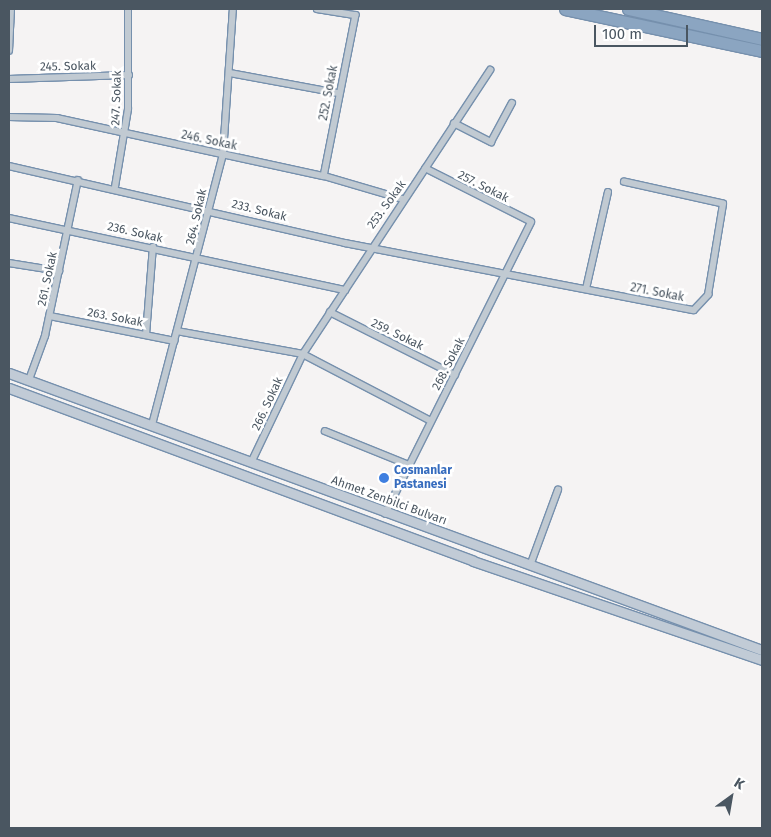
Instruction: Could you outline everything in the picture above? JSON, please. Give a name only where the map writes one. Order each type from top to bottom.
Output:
[{"type":"highway","points":[[565,9],[762,51]]},
{"type":"highway","points":[[628,9],[734,33],[762,37]]},
{"type":"main road","name":"Ahmet Zenbilci Bulvarı","points":[[9,373],[152,425],[385,514],[762,650]]},
{"type":"main road","points":[[9,388],[473,562],[762,660]]},
{"type":"street","points":[[9,51],[11,9]]},
{"type":"street","name":"247. Sokak","points":[[115,187],[126,134],[128,9]]},
{"type":"street","name":"264. Sokak","points":[[152,425],[198,257],[208,209],[223,154],[233,9]]},
{"type":"street","name":"252. Sokak","points":[[317,9],[356,15],[338,93],[324,176]]},
{"type":"street","name":"253. Sokak","points":[[303,354],[345,290],[369,247],[426,169],[490,70]]},
{"type":"street","points":[[230,73],[338,93]]},
{"type":"street","name":"245. Sokak","points":[[9,78],[128,75]]},
{"type":"street","points":[[454,123],[491,142],[512,102]]},
{"type":"street","name":"246. Sokak","points":[[9,117],[57,118],[324,176],[403,199]]},
{"type":"street","name":"233. Sokak","points":[[9,166],[115,187],[369,247],[506,274]]},
{"type":"street","name":"257. Sokak","points":[[426,169],[531,222]]},
{"type":"street","name":"261. Sokak","points":[[29,380],[50,316],[78,180]]},
{"type":"street","name":"271. Sokak","points":[[506,274],[694,310],[700,306],[708,295],[723,204],[624,182]]},
{"type":"street","points":[[586,289],[608,192]]},
{"type":"street","name":"236. Sokak","points":[[9,218],[68,228],[345,290]]},
{"type":"street","name":"268. Sokak","points":[[385,514],[531,222]]},
{"type":"street","points":[[146,335],[153,247]]},
{"type":"street","points":[[9,263],[59,272]]},
{"type":"street","name":"259. Sokak","points":[[330,312],[455,375]]},
{"type":"street","name":"263. Sokak","points":[[50,316],[175,341]]},
{"type":"street","points":[[178,331],[303,354],[431,421]]},
{"type":"street","name":"266. Sokak","points":[[251,463],[303,354]]},
{"type":"street","points":[[325,431],[409,465]]},
{"type":"street","points":[[530,566],[558,490]]},
{"type":"place","name":"Cosmanlar Pastanesi","points":[[384,478]]}]
